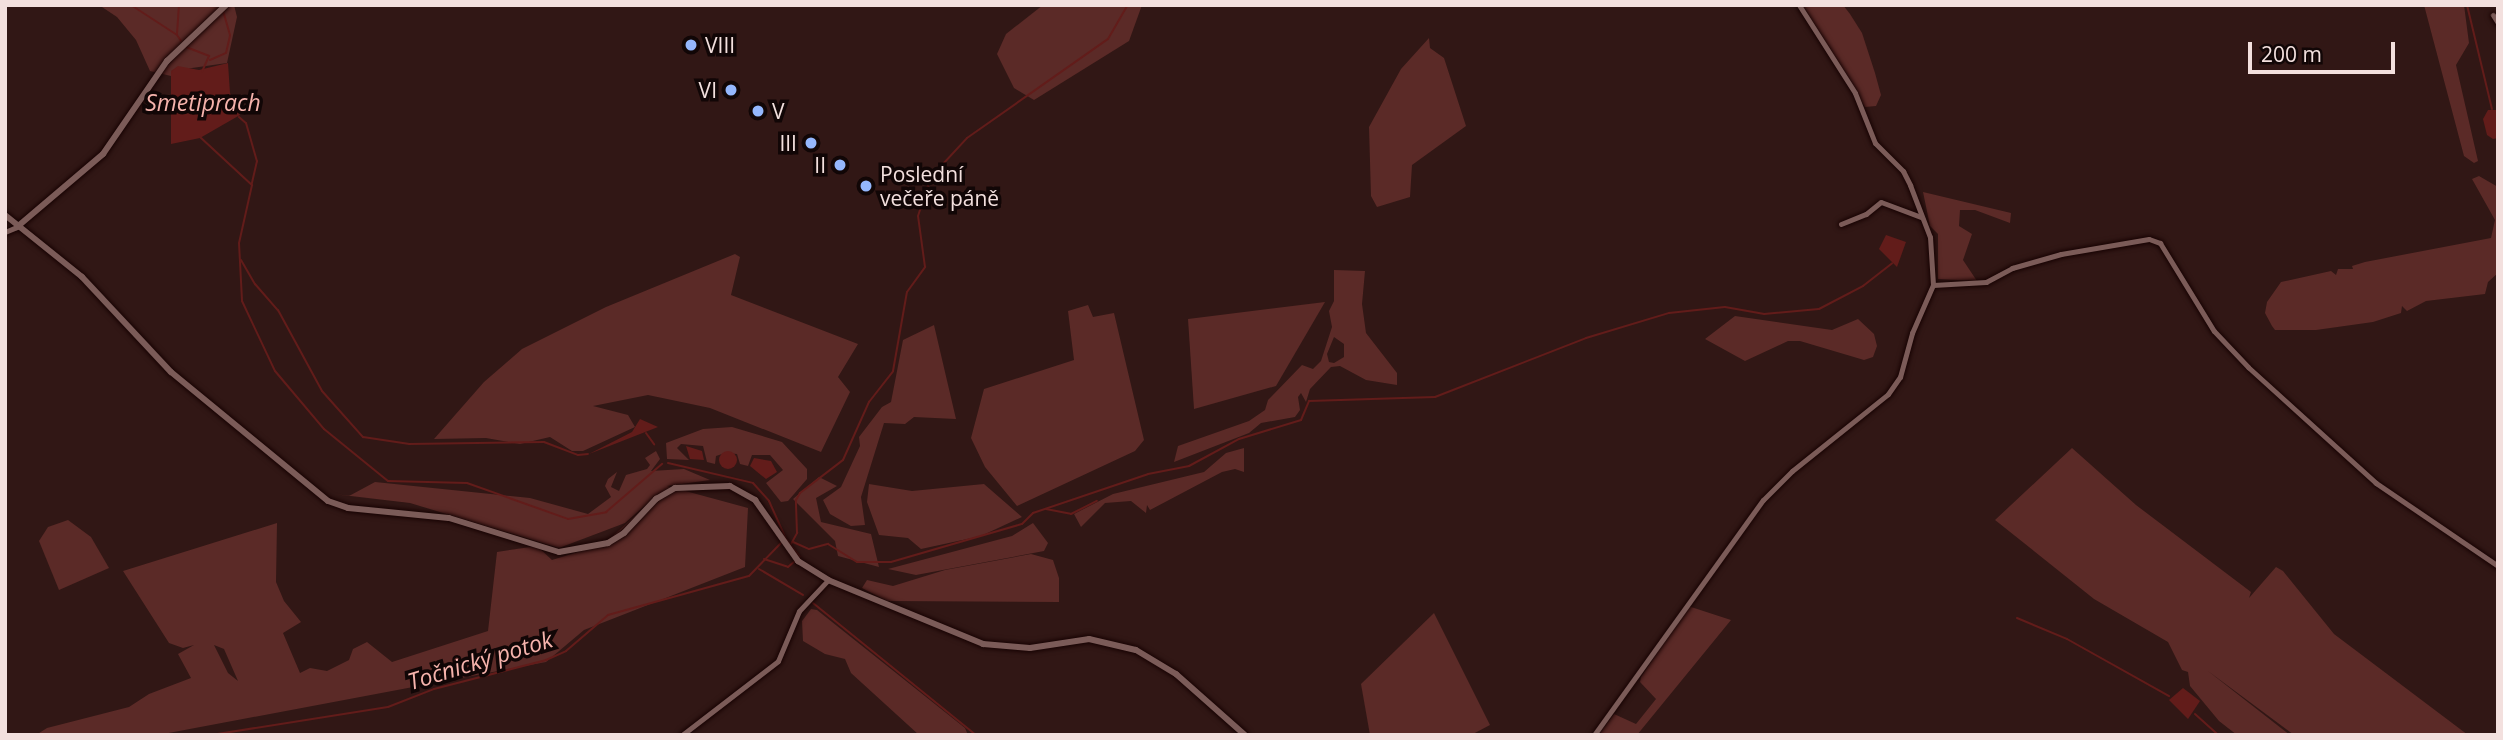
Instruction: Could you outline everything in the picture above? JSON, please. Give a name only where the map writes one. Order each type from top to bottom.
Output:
[{"type":"street","points":[[5,232],[17,227],[103,154],[167,61],[226,5]]},
{"type":"street","points":[[1594,735],[1763,500],[1792,471],[1888,394],[1900,377],[1912,333],[1933,285],[1932,250],[1923,219],[1903,171],[1875,143],[1855,93],[1799,5]]},
{"type":"street","points":[[2493,15],[2498,23]]},
{"type":"street","points":[[1841,224],[1867,214],[1881,202],[1923,219]]},
{"type":"street","points":[[5,215],[76,271],[171,372],[328,501],[348,508],[449,519],[559,552],[608,543],[665,493],[682,485],[712,484],[747,493],[785,547],[804,566],[828,580],[983,644],[1030,648],[1089,639],[1136,650],[1176,674],[1245,735]]},
{"type":"street","points":[[1933,285],[1986,282],[2036,259],[2155,240],[2166,251],[2214,331],[2248,367],[2376,483],[2498,566]]},
{"type":"street","points":[[682,735],[778,661],[799,611],[828,580]]},
{"type":"shaded area","points":[[99,5],[234,5],[237,17],[227,63],[171,71],[171,76],[150,71],[136,40],[117,17]]},
{"type":"shaded area","points":[[1043,5],[1142,5],[1129,41],[1034,100],[1014,88],[997,54],[1006,34]]},
{"type":"shaded area","points":[[1802,5],[1843,5],[1850,14],[1862,33],[1875,73],[1881,95],[1876,106],[1865,107]]},
{"type":"shaded area","points":[[2424,5],[2464,5],[2469,43],[2456,65],[2478,161],[2474,163],[2464,156]]},
{"type":"shaded area","points":[[1429,38],[1430,48],[1444,58],[1466,126],[1412,165],[1410,197],[1377,207],[1371,196],[1369,127],[1401,69]]},
{"type":"shaded area","points":[[2479,176],[2498,187],[2498,273],[2488,282],[2485,294],[2426,301],[2407,311],[2402,306],[2401,313],[2373,322],[2316,330],[2275,330],[2272,326],[2265,313],[2267,302],[2281,282],[2331,271],[2336,275],[2338,269],[2353,269],[2352,266],[2365,262],[2491,238],[2495,220],[2472,179]]},
{"type":"shaded area","points":[[1923,192],[2011,213],[2010,223],[1975,210],[1960,210],[1959,226],[1972,234],[1963,260],[1977,281],[1938,279],[1938,234],[1930,226]]},
{"type":"shaded area","points":[[735,254],[740,257],[731,295],[858,344],[838,377],[850,392],[821,452],[710,408],[648,395],[593,406],[628,415],[635,427],[583,451],[572,451],[550,437],[520,444],[486,438],[434,439],[484,382],[522,349],[606,307]]},
{"type":"shaded area","points":[[1334,270],[1365,271],[1362,304],[1366,333],[1397,373],[1397,385],[1366,380],[1340,366],[1331,367],[1310,389],[1306,402],[1301,393],[1298,397],[1300,410],[1295,417],[1261,423],[1249,433],[1174,462],[1178,446],[1249,421],[1265,410],[1268,400],[1302,365],[1313,369],[1321,361],[1332,327],[1329,311],[1334,301]],"holes":[[[1334,337],[1344,344],[1344,357],[1334,363],[1329,362],[1327,354]]]},
{"type":"shaded area","points":[[1325,302],[1276,386],[1194,409],[1188,319]]},
{"type":"shaded area","points":[[1088,305],[1093,317],[1114,313],[1144,440],[1135,451],[1017,506],[985,467],[971,438],[984,389],[1074,360],[1068,311]]},
{"type":"shaded area","points":[[1735,316],[1832,330],[1858,319],[1874,334],[1877,346],[1873,357],[1864,360],[1800,341],[1788,341],[1745,361],[1705,339]]},
{"type":"shaded area","points":[[934,325],[956,419],[914,417],[905,424],[884,423],[861,497],[865,525],[851,526],[830,514],[823,500],[841,487],[860,446],[859,437],[882,407],[891,402],[903,340]]},
{"type":"shaded area","points":[[732,427],[782,442],[807,469],[807,479],[788,501],[781,502],[766,483],[783,470],[770,455],[752,455],[748,466],[740,464],[737,454],[725,453],[716,456],[715,464],[707,462],[703,446],[681,444],[677,448],[689,460],[667,459],[666,443],[703,429]]},
{"type":"shaded area","points":[[1244,448],[1244,472],[1235,469],[1222,472],[1150,510],[1147,505],[1146,513],[1131,501],[1105,503],[1081,527],[1074,514],[1113,494],[1204,472],[1226,453]]},
{"type":"shaded area","points":[[2072,448],[2136,505],[2251,592],[2249,598],[2276,567],[2283,571],[2334,634],[2468,735],[2294,735],[2208,671],[2290,735],[2237,735],[2219,721],[2190,686],[2188,672],[2182,670],[2168,642],[2094,599],[1995,520]]},
{"type":"shaded area","points":[[656,451],[660,459],[651,471],[684,469],[710,480],[667,486],[748,508],[745,567],[584,630],[546,662],[158,735],[36,735],[47,728],[129,707],[149,694],[191,678],[178,654],[194,645],[183,648],[169,643],[123,571],[277,523],[276,582],[284,601],[301,622],[283,633],[300,673],[310,668],[327,671],[349,660],[353,649],[367,642],[392,662],[488,631],[497,552],[537,546],[552,560],[604,544],[665,488],[625,523],[559,548],[410,503],[349,496],[375,482],[530,498],[588,514],[611,497],[605,486],[608,479],[617,472],[611,487],[619,491],[626,475],[647,469],[650,465],[645,458]],"holes":[[[214,645],[224,649],[238,681],[228,673]]]},
{"type":"shaded area","points":[[819,477],[837,486],[816,498],[821,522],[871,534],[879,567],[838,556],[835,541],[793,499]]},
{"type":"shaded area","points":[[869,484],[912,491],[984,484],[1022,517],[981,536],[921,549],[908,538],[879,535],[867,502]]},
{"type":"shaded area","points":[[68,520],[91,537],[109,568],[59,590],[39,541],[48,527]]},
{"type":"shaded area","points":[[1033,523],[1048,543],[1044,551],[916,575],[888,569],[1012,536]]},
{"type":"shaded area","points":[[1031,554],[1053,560],[1059,578],[1059,602],[887,601],[862,588],[867,580],[893,586],[945,570]]},
{"type":"shaded area","points":[[1688,606],[1731,620],[1637,735],[1598,735],[1614,714],[1636,724],[1656,699],[1640,682],[1641,677]]},
{"type":"shaded area","points":[[811,609],[817,610],[965,728],[968,735],[919,735],[851,673],[845,659],[825,654],[803,641],[802,621]]},
{"type":"shaded area","points":[[1434,613],[1490,725],[1471,735],[1370,735],[1361,684]]},
{"type":"water","name":"Smetiprach","points":[[228,63],[230,93],[240,115],[200,138],[171,144],[171,71],[178,66],[199,70]]},
{"type":"water","points":[[2488,110],[2498,110],[2498,138],[2493,139],[2487,135],[2483,119]]},
{"type":"water","points":[[1886,235],[1906,242],[1897,267],[1879,249]]},
{"type":"water","points":[[640,419],[658,427],[589,454],[632,432]]},
{"type":"water","points":[[686,446],[702,451],[704,460],[690,459]]},
{"type":"water","points":[[728,451],[734,454],[737,460],[734,466],[728,469],[722,466],[719,460],[722,454]]},
{"type":"water","points":[[754,458],[771,461],[777,472],[766,479],[750,466]]},
{"type":"water","points":[[2183,688],[2200,701],[2188,719],[2169,700]]},
{"type":"waterway","points":[[131,5],[177,35]]},
{"type":"waterway","name":"Točnický potok","points":[[179,5],[177,35],[181,41]]},
{"type":"waterway","points":[[791,544],[797,533],[796,500],[800,493],[843,460],[869,402],[893,371],[907,292],[925,267],[918,216],[930,178],[967,138],[1108,39],[1128,5]]},
{"type":"waterway","points":[[2467,5],[2492,109]]},
{"type":"waterway","points":[[210,60],[226,53],[230,35],[223,10]]},
{"type":"waterway","name":"Točnický potok","points":[[186,47],[209,56],[202,72]]},
{"type":"waterway","points":[[239,117],[246,123],[257,161],[252,183]]},
{"type":"waterway","name":"Točnický potok","points":[[200,137],[252,185],[239,243],[242,301],[275,371],[324,429],[388,481],[467,483],[568,519],[606,512],[662,464]]},
{"type":"waterway","points":[[241,260],[255,284],[278,310],[322,391],[363,437],[409,444],[544,442],[578,455],[588,454]]},
{"type":"waterway","points":[[793,542],[809,549],[828,544],[857,562],[891,562],[1022,524],[1033,513],[1148,474],[1189,466],[1239,439],[1301,420],[1309,401],[1435,397],[1586,338],[1669,313],[1725,307],[1764,314],[1819,309],[1863,286],[1892,263]]},
{"type":"waterway","points":[[646,433],[654,444]]},
{"type":"waterway","name":"Točnický potok","points":[[668,463],[753,483],[769,501],[786,539]]},
{"type":"waterway","points":[[1046,509],[1071,514],[1097,501]]},
{"type":"waterway","points":[[787,540],[800,557]]},
{"type":"waterway","name":"Točnický potok","points":[[211,735],[388,707],[434,689],[546,660],[566,651],[608,615],[749,576],[782,542]]},
{"type":"waterway","points":[[764,559],[788,567],[794,562]]},
{"type":"waterway","points":[[759,569],[803,595]]},
{"type":"waterway","points":[[813,603],[976,735]]},
{"type":"waterway","points":[[2017,618],[2067,639],[2169,696]]},
{"type":"waterway","points":[[2195,714],[2218,735]]},
{"type":"place","name":"VIII","points":[[691,45]]},
{"type":"place","name":"VI","points":[[731,90]]},
{"type":"place","name":"V","points":[[758,111]]},
{"type":"place","name":"III","points":[[811,143]]},
{"type":"place","name":"II","points":[[840,165]]},
{"type":"place","name":"Poslední večeře páně","points":[[866,186]]}]
